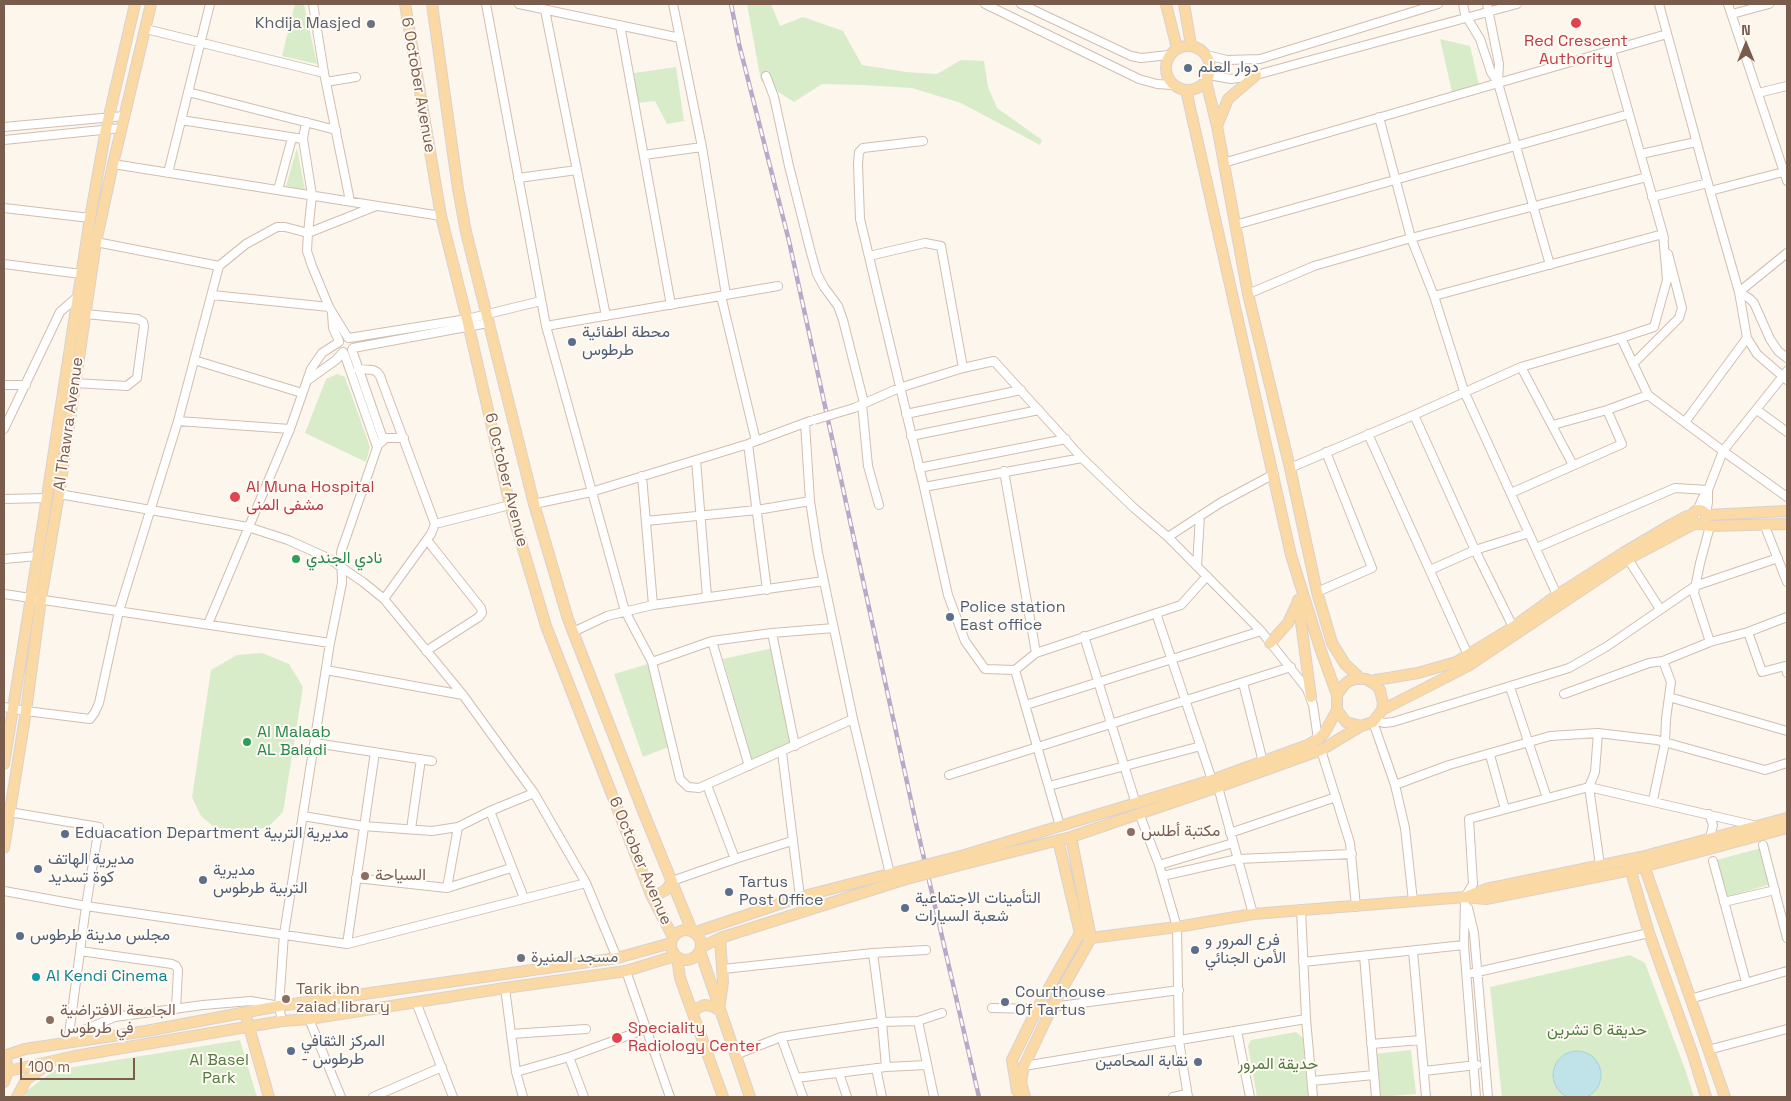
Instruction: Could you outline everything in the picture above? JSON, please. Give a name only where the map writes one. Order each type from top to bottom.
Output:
[{"type":"main road","name":"Al Thawra Avenue","points":[[4,848],[8,812],[26,711],[36,598],[37,556],[77,297],[106,129],[135,4]]},
{"type":"main road","name":"Al Thawra Avenue","points":[[4,764],[9,707],[59,494],[96,242],[151,4]]},
{"type":"main road","name":"6 October Avenue","points":[[404,4],[441,216],[510,505],[546,626],[652,897],[672,940]]},
{"type":"main road","name":"6 October Avenue","points":[[432,4],[458,189],[487,319],[534,504],[568,619],[643,811],[694,931]]},
{"type":"main road","points":[[1166,4],[1173,51],[1165,67],[1168,79],[1172,85],[1186,90],[1197,88],[1208,78]]},
{"type":"main road","points":[[1184,4],[1191,46]]},
{"type":"main road","points":[[672,940],[672,952],[676,957],[681,960],[690,960],[701,949],[720,938],[902,875],[1071,837],[1137,809],[1321,750],[1361,726],[1374,721],[1382,710],[1384,703],[1380,690],[1345,664],[1332,643],[1317,592],[1290,468],[1248,294],[1208,78],[1210,68],[1206,55],[1202,50],[1191,46],[1173,51]]},
{"type":"main road","points":[[1217,126],[1228,99],[1256,75]]},
{"type":"main road","points":[[1186,90],[1291,556],[1337,695],[1337,710],[1325,732],[1318,739],[1215,784]]},
{"type":"main road","points":[[1337,695],[1349,681],[1432,670],[1456,662],[1513,627],[1557,596],[1654,534],[1682,518],[1787,512]]},
{"type":"main road","points":[[1382,710],[1468,666],[1628,559],[1701,518],[1764,524],[1787,524]]},
{"type":"main road","points":[[1291,556],[1308,551]]},
{"type":"main road","points":[[1270,643],[1288,623],[1298,600],[1300,587]]},
{"type":"main road","points":[[1298,600],[1311,696]]},
{"type":"main road","points":[[1337,710],[1346,722],[1361,726]]},
{"type":"main road","points":[[962,860],[1060,826],[1137,809]]},
{"type":"main road","points":[[1080,933],[1091,938],[1177,927],[1253,914],[1301,909],[1356,907],[1465,897],[1486,900],[1629,865],[1710,838],[1787,818]]},
{"type":"main road","points":[[1643,861],[1787,828]]},
{"type":"main road","points":[[1025,1097],[1021,1082],[1024,1066],[1052,1007],[1091,938],[1071,837]]},
{"type":"main road","points":[[1018,1097],[1012,1060],[1037,1009],[1080,933],[1058,840]]},
{"type":"main road","points":[[1643,861],[1726,1097]]},
{"type":"main road","points":[[1465,897],[1486,889],[1600,865],[1629,865]]},
{"type":"main road","points":[[1629,865],[1649,933],[1693,1055],[1706,1097]]},
{"type":"main road","points":[[4,1082],[8,1071],[8,1064],[4,1056],[25,1049],[69,1039],[146,1031],[279,1006],[617,958],[672,940],[682,930],[694,931],[800,897],[890,874],[902,875]]},
{"type":"main road","points":[[652,897],[662,893],[672,881]]},
{"type":"main road","points":[[1649,933],[1665,928]]},
{"type":"main road","points":[[694,931],[702,942],[701,949],[750,1097]]},
{"type":"main road","points":[[720,938],[723,969],[720,1010]]},
{"type":"main road","points":[[8,1071],[282,1021],[309,1019],[626,971],[676,957]]},
{"type":"main road","points":[[676,957],[680,978],[723,1097]]},
{"type":"main road","points":[[692,1011],[704,1005],[720,1010]]},
{"type":"main road","points":[[245,1013],[269,1097]]},
{"type":"main road","points":[[1693,1055],[1708,1050]]},
{"type":"main road","points":[[1012,1060],[1024,1066]]},
{"type":"main road","points":[[17,1097],[26,1080],[51,1062]]},
{"type":"street","points":[[168,172],[210,4]]},
{"type":"street","points":[[312,4],[350,201]]},
{"type":"street","points":[[486,4],[546,326],[625,611],[652,662],[680,779],[683,784],[693,789],[707,785],[853,719]]},
{"type":"street","points":[[519,4],[680,38]]},
{"type":"street","points":[[673,4],[702,147],[723,296],[752,442],[757,510],[767,590]]},
{"type":"street","points":[[985,4],[1139,79],[1157,84],[1172,85]]},
{"type":"street","points":[[1021,4],[1130,56],[1141,58],[1173,51]]},
{"type":"street","points":[[1206,55],[1227,60],[1260,59],[1438,4]]},
{"type":"street","points":[[1462,4],[1467,18],[1480,39],[1489,67],[1498,83],[1550,265]]},
{"type":"street","points":[[1208,78],[1230,79],[1256,75],[1467,18],[1488,8],[1517,4]]},
{"type":"street","points":[[1660,4],[1696,142],[1739,292],[1747,338],[1757,354],[1786,376],[1723,451],[1708,490],[1701,518],[1695,586],[1696,600],[1710,642]]},
{"type":"street","points":[[1728,4],[1786,171],[1787,181]]},
{"type":"street","points":[[1732,14],[1769,4]]},
{"type":"street","points":[[1488,8],[1499,64],[1498,83]]},
{"type":"street","points":[[545,10],[606,316]]},
{"type":"street","points":[[620,25],[671,305]]},
{"type":"street","points":[[146,30],[324,73]]},
{"type":"street","points":[[1223,163],[1667,34]]},
{"type":"street","points":[[1611,50],[1682,308],[1679,318],[1634,364]]},
{"type":"street","points":[[766,76],[774,97],[811,253],[824,287],[838,306],[843,320],[860,405],[868,466],[879,505]]},
{"type":"street","points":[[326,82],[356,77]]},
{"type":"street","points":[[1758,93],[1787,86]]},
{"type":"street","points":[[188,92],[336,130]]},
{"type":"street","points":[[1235,225],[1629,114]]},
{"type":"street","points":[[121,128],[4,140],[4,127],[124,116]]},
{"type":"street","points":[[1379,117],[1411,238],[1434,296],[1464,391],[1557,596]]},
{"type":"street","points":[[181,120],[303,139]]},
{"type":"street","points":[[306,122],[303,139],[312,195],[307,251],[331,310],[349,338],[353,341],[348,351],[377,447]]},
{"type":"street","points":[[278,190],[292,138]]},
{"type":"street","points":[[924,141],[862,148],[859,152],[858,164],[860,219],[948,596],[965,641],[985,669],[1015,670],[1036,653],[1182,605],[1207,576]]},
{"type":"street","points":[[1641,154],[1696,142]]},
{"type":"street","points":[[644,155],[702,147]]},
{"type":"street","points":[[113,164],[441,216]]},
{"type":"street","points":[[518,178],[577,170]]},
{"type":"street","points":[[1652,197],[1786,171]]},
{"type":"street","points":[[1248,294],[1314,266],[1411,238],[1647,177]]},
{"type":"street","points":[[9,707],[90,719],[95,712],[99,703],[119,611],[149,509],[178,421],[219,266],[246,244],[276,228],[285,227],[308,233],[377,206]]},
{"type":"street","points":[[4,208],[90,218]]},
{"type":"street","points":[[1434,296],[1663,234]]},
{"type":"street","points":[[1290,468],[1521,367],[1654,327],[1667,280],[1663,234]]},
{"type":"street","points":[[96,242],[219,266]]},
{"type":"street","points":[[869,256],[925,243],[942,246],[963,368]]},
{"type":"street","points":[[1739,292],[1787,253]]},
{"type":"street","points":[[4,264],[81,274]]},
{"type":"street","points":[[546,326],[778,286]]},
{"type":"street","points":[[1739,292],[1746,295],[1754,303],[1770,339],[1778,351],[1787,358]]},
{"type":"street","points":[[212,295],[331,310]]},
{"type":"street","points":[[4,429],[60,312],[77,297]]},
{"type":"street","points":[[308,380],[348,351],[487,319],[541,301]]},
{"type":"street","points":[[331,310],[334,328],[339,341],[339,349],[348,351],[358,369],[383,439]]},
{"type":"street","points":[[74,383],[127,386],[137,378],[143,322],[138,319],[85,314]]},
{"type":"street","points":[[208,624],[290,429],[311,369],[318,358],[343,338],[468,323]]},
{"type":"street","points":[[1622,338],[1648,395],[1787,497]]},
{"type":"street","points":[[1685,422],[1747,338]]},
{"type":"street","points":[[194,360],[302,393]]},
{"type":"street","points":[[534,504],[591,492],[696,460],[860,405],[900,388],[963,368],[994,361],[1082,458],[1134,508],[1168,537],[1260,632],[1291,667],[1311,696],[1318,739]]},
{"type":"street","points":[[1521,367],[1572,465]]},
{"type":"street","points":[[358,369],[373,370],[380,376],[435,524],[427,540],[384,599]]},
{"type":"street","points":[[4,385],[26,385]]},
{"type":"street","points":[[906,414],[1021,390]]},
{"type":"street","points":[[1553,426],[1608,410],[1648,395]]},
{"type":"street","points":[[911,436],[1039,410]]},
{"type":"street","points":[[1511,493],[1622,444],[1608,410]]},
{"type":"street","points":[[1757,410],[1787,432]]},
{"type":"street","points":[[1414,415],[1475,550],[1513,627]]},
{"type":"street","points":[[178,421],[290,429]]},
{"type":"street","points":[[805,423],[810,501],[818,553],[853,719],[890,874]]},
{"type":"street","points":[[1368,434],[1468,655]]},
{"type":"street","points":[[282,1021],[279,1006],[284,934],[330,643],[342,583],[342,549],[377,447],[383,439],[389,437],[404,438]]},
{"type":"street","points":[[919,468],[1066,439]]},
{"type":"street","points":[[1317,592],[1372,568],[1326,452]]},
{"type":"street","points":[[924,487],[1082,458]]},
{"type":"street","points":[[696,460],[707,597]]},
{"type":"street","points":[[1004,471],[1036,653]]},
{"type":"street","points":[[1168,537],[1200,516],[1274,474]]},
{"type":"street","points":[[642,476],[653,605]]},
{"type":"street","points":[[1536,548],[1675,488],[1708,490]]},
{"type":"street","points":[[59,494],[248,527],[310,549],[341,566],[384,599],[463,695],[534,793],[586,883],[617,958]]},
{"type":"street","points":[[4,500],[46,498]]},
{"type":"street","points":[[646,521],[757,510],[810,501]]},
{"type":"street","points":[[435,524],[510,505]]},
{"type":"street","points":[[1196,566],[1200,516]]},
{"type":"street","points":[[1764,524],[1787,582]]},
{"type":"street","points":[[1430,570],[1475,550],[1529,533]]},
{"type":"street","points":[[426,650],[479,617],[482,613],[481,608],[427,540]]},
{"type":"street","points":[[4,560],[37,556]]},
{"type":"street","points":[[1374,721],[1384,724],[1393,722],[1569,668],[1588,658],[1695,586],[1778,558]]},
{"type":"street","points":[[1628,559],[1660,609]]},
{"type":"street","points":[[573,632],[607,616],[653,605],[824,581]]},
{"type":"street","points":[[4,594],[330,643]]},
{"type":"street","points":[[1156,613],[1215,784],[1253,914]]},
{"type":"street","points":[[1564,694],[1649,663],[1663,661],[1710,642],[1748,632],[1787,617]]},
{"type":"street","points":[[652,662],[712,641],[772,633],[834,628]]},
{"type":"street","points":[[1026,705],[1260,632]]},
{"type":"street","points":[[1748,632],[1762,672],[1786,668]]},
{"type":"street","points":[[772,633],[795,746]]},
{"type":"street","points":[[1084,636],[1137,809],[1159,865],[1177,927],[1179,1041],[1187,1096],[1173,1097]]},
{"type":"street","points":[[712,641],[748,766]]},
{"type":"street","points":[[1654,800],[1665,743],[1671,682],[1663,661]]},
{"type":"street","points":[[950,775],[1291,667]]},
{"type":"street","points":[[326,670],[463,695]]},
{"type":"street","points":[[1015,670],[1060,826]]},
{"type":"street","points":[[1243,683],[1263,762]]},
{"type":"street","points":[[1510,687],[1547,798]]},
{"type":"street","points":[[1669,696],[1787,731]]},
{"type":"street","points":[[1374,721],[1395,785],[1405,828],[1413,901]]},
{"type":"street","points":[[1395,785],[1449,766],[1550,736],[1598,733],[1658,740],[1765,770],[1787,763]]},
{"type":"street","points":[[1598,733],[1595,772],[1589,787],[1600,865]]},
{"type":"street","points":[[315,743],[432,761]]},
{"type":"street","points":[[1049,786],[1201,746]]},
{"type":"street","points":[[1321,750],[1348,833],[1352,854],[1356,907]]},
{"type":"street","points":[[347,944],[375,752]]},
{"type":"street","points":[[782,752],[800,897]]},
{"type":"street","points":[[1490,754],[1505,809]]},
{"type":"street","points":[[411,829],[421,759]]},
{"type":"street","points":[[707,785],[735,859]]},
{"type":"street","points":[[1476,1097],[1464,945],[1465,897],[1473,884],[1469,819],[1589,787],[1654,800],[1757,826]]},
{"type":"street","points":[[303,816],[363,826],[432,831],[458,827],[490,811],[534,793]]},
{"type":"street","points":[[1230,832],[1336,797]]},
{"type":"street","points":[[490,811],[524,898]]},
{"type":"street","points":[[8,812],[99,827],[86,906],[69,1039]]},
{"type":"street","points":[[1709,814],[1713,825],[1710,838]]},
{"type":"street","points":[[447,888],[458,827]]},
{"type":"street","points":[[672,881],[792,841]]},
{"type":"street","points":[[1159,865],[1233,842]]},
{"type":"street","points":[[1763,845],[1787,938]]},
{"type":"street","points":[[1162,876],[1238,859],[1352,854]]},
{"type":"street","points":[[1713,861],[1746,982]]},
{"type":"street","points":[[356,878],[447,888],[511,868]]},
{"type":"street","points":[[4,891],[86,906],[347,944],[586,883]]},
{"type":"street","points":[[1724,902],[1775,890]]},
{"type":"street","points":[[1465,897],[1474,933],[1488,1097]]},
{"type":"street","points":[[1301,909],[1306,1019],[1313,1097]]},
{"type":"street","points":[[1466,974],[1649,933]]},
{"type":"street","points":[[1303,962],[1464,945]]},
{"type":"street","points":[[723,969],[873,953],[926,950]]},
{"type":"street","points":[[80,951],[176,966],[178,970],[176,1009]]},
{"type":"street","points":[[1413,951],[1426,1097]]},
{"type":"street","points":[[873,953],[886,1066]]},
{"type":"street","points":[[1364,956],[1376,1097]]},
{"type":"street","points":[[626,971],[670,1097]]},
{"type":"street","points":[[1690,999],[1787,971]]},
{"type":"street","points":[[505,988],[516,1072],[523,1097]]},
{"type":"street","points":[[1052,1007],[1179,990]]},
{"type":"street","points":[[69,1039],[115,1017],[203,1005],[251,1001],[279,1006]]},
{"type":"street","points":[[416,1002],[454,1097]]},
{"type":"street","points":[[992,1008],[1037,1009]]},
{"type":"street","points":[[735,1055],[781,1037],[882,1022],[918,1021],[942,1013]]},
{"type":"street","points":[[309,1019],[341,1097]]},
{"type":"street","points":[[1024,1066],[1306,1019]]},
{"type":"street","points":[[918,1021],[934,1097]]},
{"type":"street","points":[[511,1034],[586,1029]]},
{"type":"street","points":[[516,1072],[569,1057],[646,1029]]},
{"type":"street","points":[[1708,1050],[1787,1029]]},
{"type":"street","points":[[1237,1031],[1250,1097]]},
{"type":"street","points":[[781,1037],[803,1097]]},
{"type":"street","points":[[1371,1044],[1421,1040]]},
{"type":"street","points":[[569,1057],[584,1097]]},
{"type":"street","points":[[1424,1071],[1485,1064]]},
{"type":"street","points":[[796,1078],[886,1066],[926,1065]]},
{"type":"street","points":[[373,1097],[442,1067]]},
{"type":"street","points":[[876,1068],[882,1097]]},
{"type":"street","points":[[839,1073],[847,1097]]},
{"type":"street","points":[[1312,1081],[1374,1075]]},
{"type":"green space","points":[[295,4],[304,4],[317,64],[282,56]]},
{"type":"green space","points":[[747,4],[771,4],[780,26],[803,17],[843,31],[862,65],[906,72],[937,74],[961,60],[984,61],[988,87],[997,108],[1042,140],[1040,145],[961,103],[912,88],[822,84],[794,102],[761,81]]},
{"type":"green space","points":[[1440,39],[1470,46],[1479,85],[1452,92]]},
{"type":"green space","points":[[676,67],[684,121],[667,124],[655,101],[638,103],[634,73]]},
{"type":"green space","points":[[297,148],[305,190],[286,186]]},
{"type":"green space","points":[[337,374],[345,377],[370,447],[366,462],[305,433],[326,379]]},
{"type":"green space","points":[[773,648],[793,744],[752,760],[723,659]]},
{"type":"green space","name":"Al Malaab AL Baladi","points":[[262,653],[289,664],[303,687],[283,812],[269,826],[247,833],[218,830],[201,816],[192,797],[211,670],[237,655]]},
{"type":"green space","points":[[648,664],[671,746],[643,757],[614,674]]},
{"type":"green space","points":[[1761,848],[1771,884],[1727,897],[1717,860]]},
{"type":"green space","name":"حديقة 6 تشرين","points":[[1630,955],[1645,963],[1694,1097],[1502,1097],[1490,987]]},
{"type":"green space","name":"حديقة المرور","points":[[1296,1032],[1303,1038],[1308,1097],[1257,1097],[1248,1046],[1251,1040]]},
{"type":"green space","name":"Al Basel Park","points":[[240,1040],[257,1097],[25,1097],[26,1091],[55,1070]]},
{"type":"green space","points":[[1411,1050],[1416,1094],[1379,1097],[1374,1054]]},
{"type":"water","points":[[1572,1051],[1582,1051],[1594,1058],[1601,1070],[1601,1080],[1594,1092],[1582,1099],[1572,1099],[1564,1095],[1557,1088],[1553,1080],[1553,1070],[1557,1062],[1564,1055]]},
{"type":"railway","points":[[731,4],[739,44],[789,241],[917,828],[979,1097]]},
{"type":"place","name":"Red Crescent Authority","points":[[1576,23]]},
{"type":"place","name":"Khdija Masjed","points":[[371,24]]},
{"type":"place","name":"دوار العلم","points":[[1188,68]]},
{"type":"place","name":"محطة اطفائية طرطوس","points":[[572,342]]},
{"type":"place","name":"Al Muna Hospital مشفى المنى","points":[[235,497]]},
{"type":"place","name":"نادي الجندي","points":[[296,559]]},
{"type":"place","name":"Police station East office","points":[[950,617]]},
{"type":"place","name":"Al Malaab AL Baladi","points":[[247,742]]},
{"type":"place","name":"مكتبة أطلس","points":[[1131,832]]},
{"type":"place","name":"Eduacation Department مديرية التربية","points":[[65,834]]},
{"type":"place","name":"مديرية الهاتف كوة تسديد","points":[[38,869]]},
{"type":"place","name":"السياحة","points":[[365,876]]},
{"type":"place","name":"مديرية التربية طرطوس","points":[[203,880]]},
{"type":"place","name":"Tartus Post Office","points":[[729,892]]},
{"type":"place","name":"التأمينات الاجتماعية شعبة السيارات","points":[[905,908]]},
{"type":"place","name":"مجلس مدينة طرطوس","points":[[20,936]]},
{"type":"place","name":"فرع المرور و الأمن الجنائي","points":[[1195,950]]},
{"type":"place","name":"مسجد المنيرة","points":[[521,958]]},
{"type":"place","name":"Al Kendi Cinema","points":[[36,977]]},
{"type":"place","name":"Tarik ibn zaiad library","points":[[286,999]]},
{"type":"place","name":"Courthouse Of Tartus","points":[[1005,1002]]},
{"type":"place","name":"الجامعة الافتراضية في طرطوس","points":[[50,1020]]},
{"type":"place","name":"Speciality Radiology Center","points":[[617,1038]]},
{"type":"place","name":"المركز الثقافي - طرطوس","points":[[291,1051]]},
{"type":"place","name":"نقابة المحامين","points":[[1198,1062]]}]
